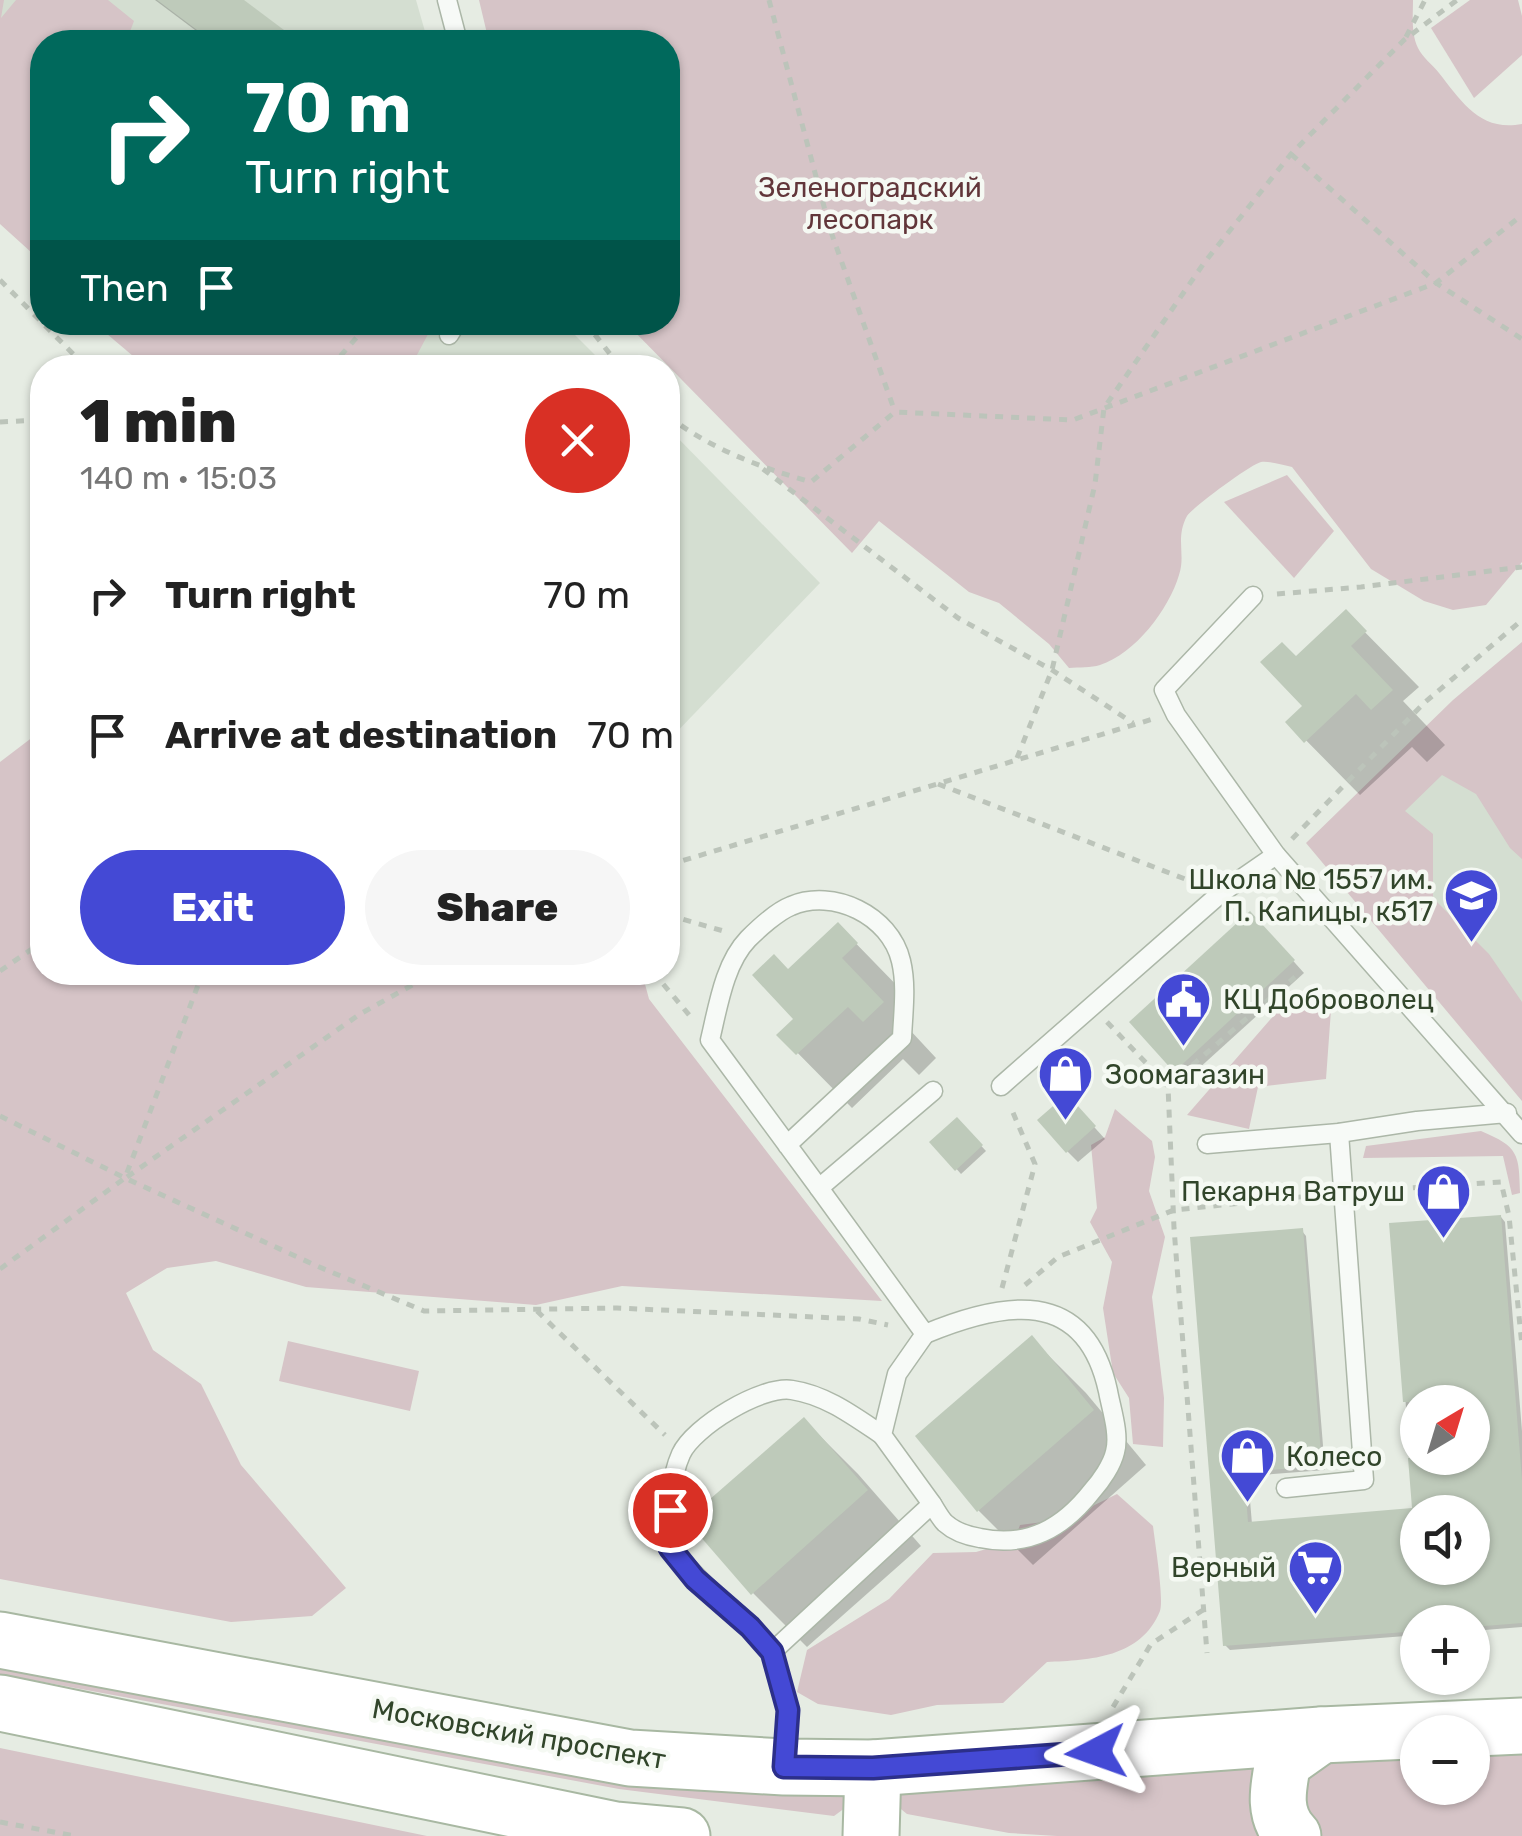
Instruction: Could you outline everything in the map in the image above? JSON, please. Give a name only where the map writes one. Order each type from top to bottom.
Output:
[{"type":"main road","name":"Московский проспект","points":[[0,1640],[630,1758],[784,1767],[873,1768],[1321,1735],[1522,1726]]},
{"type":"main road","points":[[0,1703],[615,1830],[682,1836]]},
{"type":"main road","points":[[1293,1836],[1276,1800],[1283,1762],[1321,1735]]},
{"type":"main road","points":[[871,1836],[873,1768]]},
{"type":"lane","points":[[447,0],[455,30]]},
{"type":"lane","points":[[1254,596],[1164,690],[1176,715],[1276,855],[1522,1134]]},
{"type":"lane","points":[[1001,1086],[1221,893],[1276,855]]},
{"type":"lane","points":[[786,1146],[902,1038],[905,988],[901,958],[886,931],[867,915],[824,898],[789,906],[748,938],[723,989],[710,1040],[786,1146],[925,1334]]},
{"type":"lane","points":[[819,1188],[934,1092]]},
{"type":"lane","points":[[1207,1144],[1507,1113]]},
{"type":"lane","points":[[1286,1488],[1364,1480],[1339,1133]]},
{"type":"lane","points":[[784,1767],[788,1710],[772,1652],[750,1627],[695,1579],[670,1548],[674,1475],[682,1451],[708,1425],[747,1400],[789,1389],[834,1404],[882,1435],[946,1524],[963,1534],[1015,1541],[1045,1535],[1076,1512],[1098,1484],[1116,1450],[1106,1382],[1091,1347],[1068,1324],[1039,1308],[996,1310],[925,1334],[897,1374],[882,1435]]},
{"type":"lane","points":[[772,1652],[932,1504]]},
{"type":"path","points":[[769,0],[830,228],[895,412]]},
{"type":"path","points":[[1404,40],[1425,0]]},
{"type":"path","points":[[1017,758],[1052,670],[1095,484],[1104,408],[1204,263],[1292,154],[1404,40],[1457,0]]},
{"type":"path","points":[[1292,154],[1436,283],[1522,339]]},
{"type":"path","points":[[680,425],[696,438],[761,468],[812,482],[895,412],[1073,420],[1436,283],[1522,216]]},
{"type":"path","points":[[0,280],[30,311]]},
{"type":"path","points":[[54,335],[73,355]]},
{"type":"path","points":[[341,355],[359,335]]},
{"type":"path","points":[[595,335],[611,355]]},
{"type":"path","points":[[0,422],[30,421]]},
{"type":"path","points":[[761,468],[958,618],[1052,670],[1133,723]]},
{"type":"path","points":[[1254,596],[1361,588],[1522,567]]},
{"type":"path","points":[[1276,855],[1424,703],[1522,620]]},
{"type":"path","points":[[680,861],[1133,723],[1176,715]]},
{"type":"path","points":[[935,783],[1221,893]]},
{"type":"path","points":[[680,918],[748,938]]},
{"type":"path","points":[[0,971],[30,950]]},
{"type":"path","points":[[1168,1086],[1295,977]]},
{"type":"path","points":[[125,1178],[197,985]]},
{"type":"path","points":[[0,1269],[360,1014],[412,985]]},
{"type":"path","points":[[664,985],[710,1040]]},
{"type":"path","points":[[1092,1006],[1168,1086],[1207,1653]]},
{"type":"path","points":[[996,1310],[1035,1164],[1001,1086]]},
{"type":"path","points":[[0,1116],[317,1266],[424,1310],[617,1308],[859,1318],[925,1334]]},
{"type":"path","points":[[996,1310],[1058,1258],[1174,1210],[1501,1182],[1509,1216],[1522,1346]]},
{"type":"path","points":[[1509,1216],[1522,1214]]},
{"type":"path","points":[[535,1309],[682,1451]]},
{"type":"path","points":[[1112,1708],[1150,1644],[1203,1610]]},
{"type":"path","points":[[0,1822],[76,1836]]},
{"type":"shaded area","points":[[0,0],[416,0],[425,30],[30,30],[30,87],[0,199]]},
{"type":"shaded area","points":[[377,335],[575,335],[595,355],[360,355]]},
{"type":"shaded area","points":[[680,440],[820,583],[680,729]]},
{"type":"shaded area","name":"Школа № 1557 им. П. Капицы, к517","points":[[1522,655],[1522,1052],[1321,836]]},
{"type":"green space","points":[[0,0],[4,0],[1,18],[16,0],[108,0],[134,21],[131,30],[30,30],[30,251],[0,224]]},
{"type":"green space","name":"Зеленоградский лесопарк","points":[[479,0],[1413,0],[1413,31],[1418,48],[1456,94],[1483,119],[1522,124],[1522,562],[1486,605],[1453,610],[1424,601],[1371,569],[1292,467],[1261,462],[1187,516],[1182,532],[1181,568],[1174,588],[1159,616],[1138,641],[1100,665],[1069,668],[1049,644],[999,603],[969,592],[879,521],[852,553],[680,378],[680,355],[657,355],[638,335],[680,335],[680,30],[486,30]]},
{"type":"green space","points":[[1470,0],[1518,0],[1522,16],[1522,55],[1474,98],[1431,28]]},
{"type":"green space","points":[[108,335],[428,335],[417,355],[132,355]]},
{"type":"green space","points":[[1287,475],[1334,531],[1294,578],[1224,502]]},
{"type":"green space","name":"Школа № 1557 им. П. Капицы, к517","points":[[1522,642],[1522,859],[1510,848],[1476,794],[1442,775],[1405,811],[1433,834],[1433,898],[1489,954],[1522,1002],[1522,1101],[1306,843],[1453,700]]},
{"type":"green space","points":[[30,739],[30,985],[645,985],[649,999],[882,1301],[622,1286],[536,1305],[306,1287],[216,1261],[167,1268],[126,1293],[153,1350],[201,1384],[241,1465],[346,1588],[312,1616],[231,1622],[0,1579],[0,762]]},
{"type":"green space","points":[[1290,997],[1331,1010],[1326,1079],[1258,1087],[1249,1129],[1187,1115]]},
{"type":"green space","points":[[1115,1109],[1152,1141],[1155,1157],[1149,1191],[1165,1237],[1152,1297],[1164,1398],[1163,1447],[1133,1444],[1129,1398],[1113,1373],[1103,1308],[1112,1262],[1090,1222],[1097,1208],[1091,1145],[1105,1137]]},
{"type":"green space","points":[[1481,1131],[1503,1142],[1514,1153],[1520,1193],[1512,1195],[1503,1156],[1363,1158],[1366,1146]]},
{"type":"green space","points":[[288,1341],[419,1371],[410,1411],[279,1381]]},
{"type":"green space","points":[[1117,1494],[1153,1526],[1160,1611],[1140,1639],[1097,1657],[1047,1662],[1003,1703],[937,1705],[891,1715],[818,1704],[797,1692],[807,1650],[889,1599],[933,1553],[976,1552],[1014,1541],[1020,1525],[1066,1519]]},
{"type":"green space","points":[[0,1657],[842,1793],[849,1805],[834,1816],[619,1789],[0,1674]]},
{"type":"green space","points":[[1522,1744],[1522,1836],[1323,1836],[1312,1829],[1299,1782],[1311,1764],[1400,1748],[1400,1805],[1490,1805],[1490,1745]]},
{"type":"green space","points":[[0,1748],[427,1836],[0,1836]]},
{"type":"green space","points":[[1268,1755],[1253,1806],[1260,1836],[1009,1833],[907,1814],[896,1805],[895,1796],[907,1782]]},
{"type":"building","points":[[157,0],[244,0],[284,30],[197,30]]},
{"type":"building","points":[[1346,609],[1367,631],[1351,646],[1393,690],[1371,710],[1356,694],[1304,743],[1285,722],[1302,706],[1260,662],[1282,642],[1296,656]]},
{"type":"building","points":[[1250,911],[1295,960],[1174,1072],[1129,1022]]},
{"type":"building","points":[[838,922],[858,943],[842,958],[884,1002],[863,1022],[848,1007],[796,1055],[776,1035],[793,1019],[752,975],[774,954],[788,969]]},
{"type":"building","name":"Зоомагазин","points":[[1067,1094],[1096,1126],[1066,1153],[1037,1120]]},
{"type":"building","points":[[957,1117],[983,1145],[955,1171],[929,1142]]},
{"type":"building","points":[[1501,1215],[1522,1480],[1522,1623],[1490,1626],[1490,1605],[1400,1605],[1400,1632],[1223,1646],[1190,1237],[1303,1228],[1322,1466],[1244,1472],[1248,1522],[1400,1509],[1400,1585],[1490,1585],[1490,1495],[1411,1495],[1409,1475],[1490,1475],[1490,1385],[1402,1385],[1389,1223]]},
{"type":"building","points":[[1032,1335],[1094,1410],[977,1512],[915,1436]]},
{"type":"building","points":[[804,1417],[868,1490],[751,1595],[686,1520]]},
{"type":"place","name":"Школа № 1557 им. П. Капицы, к517","points":[[1472,944]]},
{"type":"place","name":"КЦ Доброволец","points":[[1184,1048]]},
{"type":"place","name":"Зоомагазин","points":[[1066,1123]]},
{"type":"place","name":"Пекарня Ватруш","points":[[1444,1240]]},
{"type":"place","name":"Колесо","points":[[1247,1505]]},
{"type":"place","name":"Верный","points":[[1315,1616]]},
{"type":"route","points":[[670,1510],[670,1548],[695,1579],[750,1627],[772,1652],[788,1710],[784,1767],[873,1768],[1096,1752]]}]
